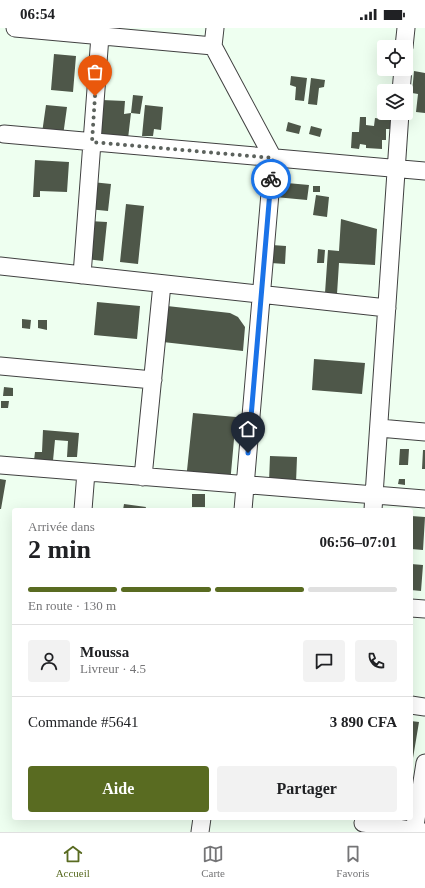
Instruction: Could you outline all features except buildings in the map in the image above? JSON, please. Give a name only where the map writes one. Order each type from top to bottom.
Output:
[{"type":"street","points":[[15,28],[213,46]]},
{"type":"street","points":[[215,28],[213,46],[273,158],[243,508]]},
{"type":"street","points":[[405,40],[406,28]]},
{"type":"street","points":[[82,275],[100,36]]},
{"type":"street","points":[[374,503],[399,120]]},
{"type":"street","points":[[4,134],[425,171]]},
{"type":"street","points":[[0,266],[387,308]]},
{"type":"street","points":[[143,477],[162,284]]},
{"type":"street","points":[[0,366],[153,380]]},
{"type":"street","points":[[379,428],[425,432]]},
{"type":"street","points":[[0,465],[245,485],[374,503],[425,499]]},
{"type":"street","points":[[83,508],[86,472]]},
{"type":"street","points":[[413,608],[425,609]]},
{"type":"street","points":[[413,705],[425,707]]},
{"type":"street","points":[[363,823],[418,831],[425,763]]},
{"type":"street","points":[[200,832],[202,820]]},
{"type":"way so far","points":[[95,96],[92,142],[273,158],[271,179]]},
{"type":"route","points":[[248,453],[271,179]]}]
